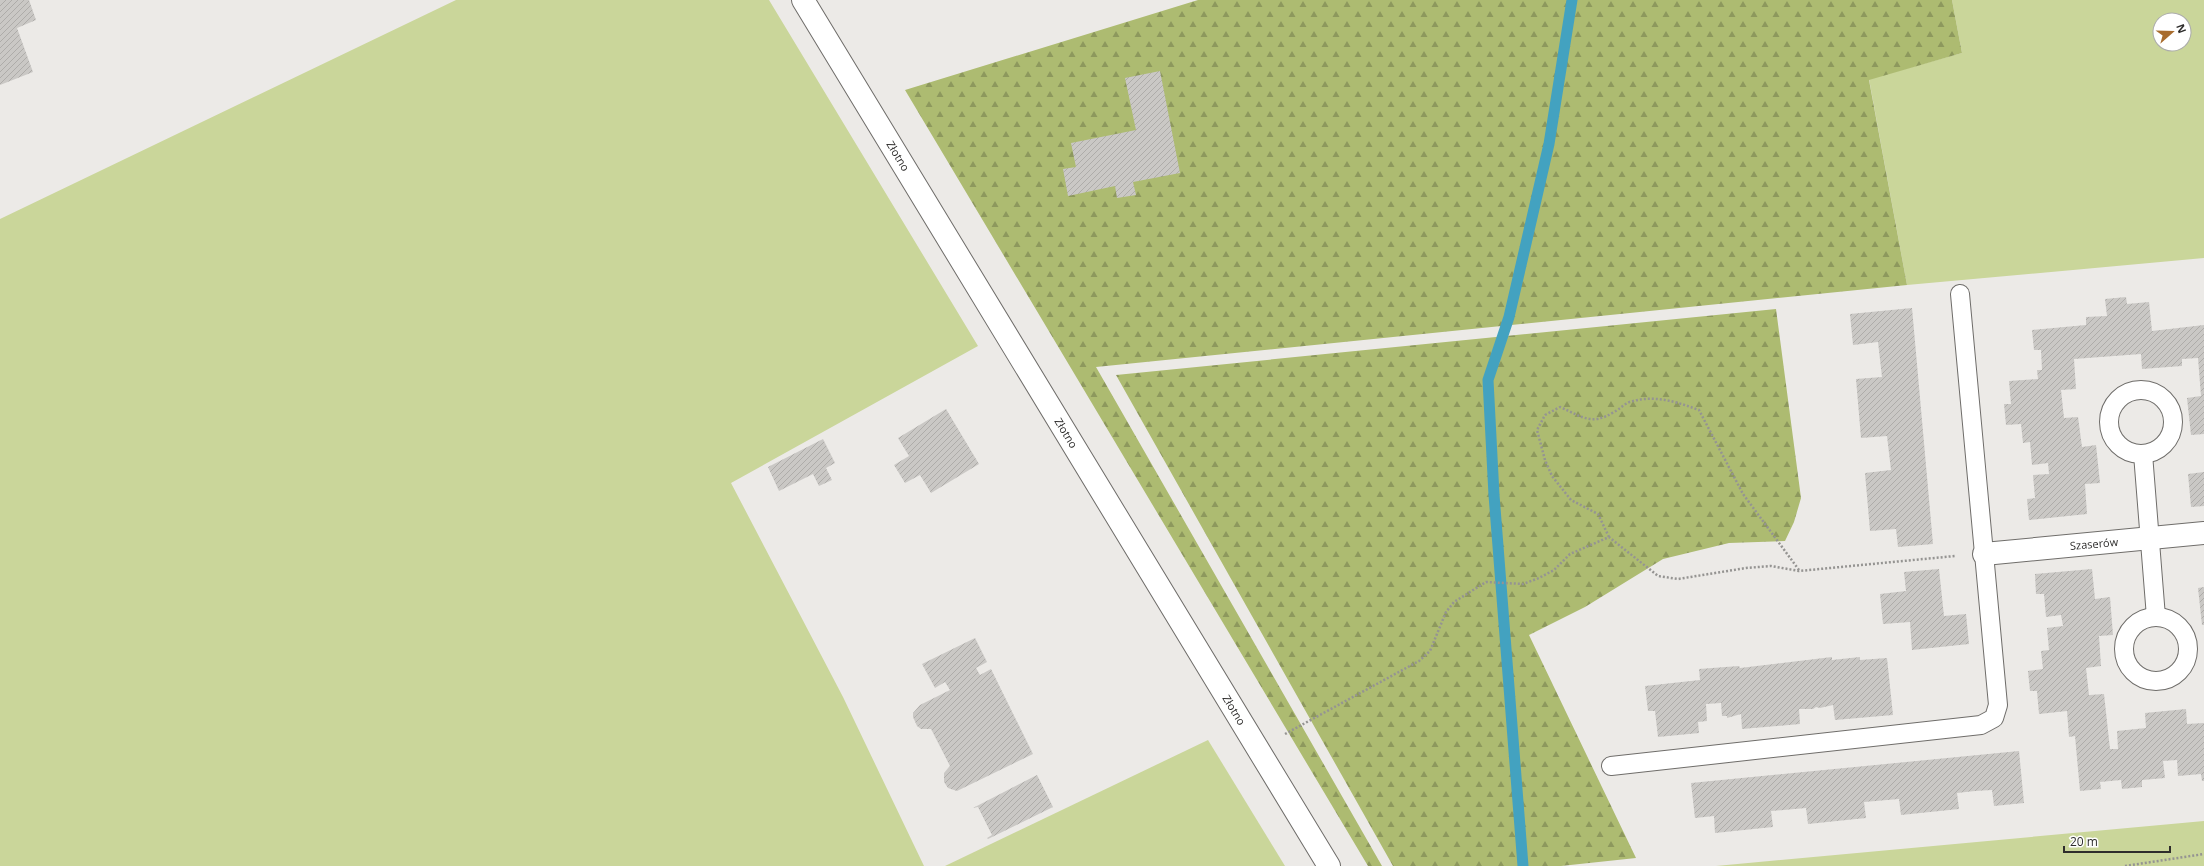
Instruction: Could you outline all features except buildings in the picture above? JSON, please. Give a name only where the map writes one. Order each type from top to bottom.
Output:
[{"type":"street","name":"Złotno","points":[[803,0],[1329,866]]},
{"type":"street","name":"Szaserów","points":[[1984,554],[2204,533]]},
{"type":"lane","points":[[1611,766],[1981,726],[1994,718],[1998,705],[1960,294]]},
{"type":"lane","points":[[2143,454],[2156,617]]},
{"type":"path","points":[[1799,571],[1743,494],[1699,410],[1672,400],[1649,399],[1631,401],[1603,419],[1590,420],[1560,407],[1544,416],[1537,430],[1540,444],[1552,476],[1571,500],[1598,514],[1609,537],[1658,576],[1678,579],[1746,568],[1771,566],[1799,571],[1984,554]]},
{"type":"path","points":[[1302,726],[1420,662],[1430,651],[1446,612],[1454,602],[1486,582],[1508,582],[1522,584],[1539,578],[1554,570],[1570,554],[1609,537]]},
{"type":"path","points":[[2125,866],[2204,854]]},
{"type":"green space","points":[[456,0],[769,0],[978,346],[731,483],[843,697],[924,866],[0,866],[0,219]]},
{"type":"green space","points":[[1198,0],[1952,0],[1962,53],[1869,80],[1907,285],[1096,367],[1382,866],[1368,866],[905,90]]},
{"type":"green space","points":[[1952,0],[2204,0],[2204,258],[1907,285],[1869,79],[1962,53]]},
{"type":"green space","points":[[1776,309],[1801,498],[1794,522],[1785,541],[1729,543],[1663,559],[1585,607],[1529,635],[1636,858],[1561,866],[1393,866],[1116,375]]},
{"type":"green space","points":[[1208,740],[1285,866],[945,866]]},
{"type":"green space","points":[[2204,821],[2204,866],[1716,866]]},
{"type":"waterway","points":[[1523,866],[1494,495],[1488,380],[1509,317],[1549,144],[1572,0]]}]
